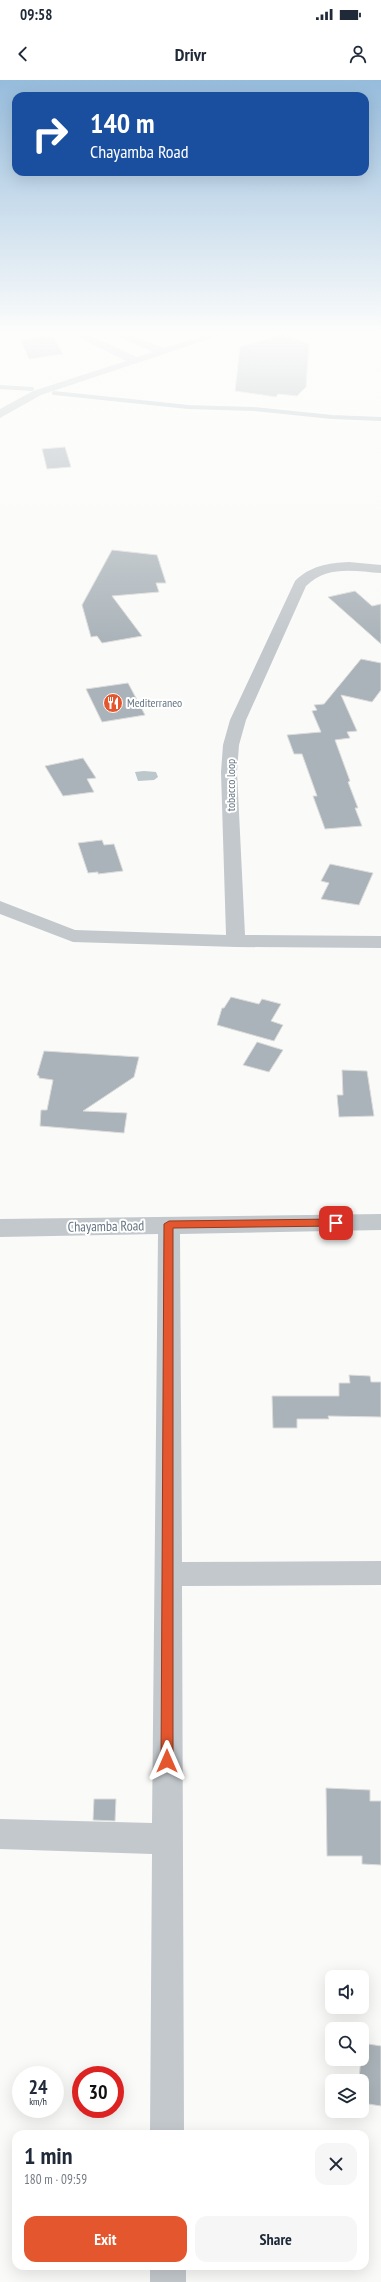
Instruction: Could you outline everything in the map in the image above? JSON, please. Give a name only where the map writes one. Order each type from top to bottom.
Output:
[{"type":"street","name":"tobacco loop","points":[[236,941],[229,772],[231,745],[238,720],[300,584],[304,579],[316,571],[328,568],[353,567],[381,569]]},
{"type":"street","points":[[0,907],[72,936],[236,941],[381,942]]},
{"type":"street","name":"Chayamba Road","points":[[0,1228],[169,1224],[381,1222]]},
{"type":"street","points":[[167,2130],[166,1839],[169,1224]]},
{"type":"street","points":[[168,1574],[381,1573]]},
{"type":"street","points":[[0,1834],[166,1839]]},
{"type":"street","points":[[168,2270],[168,2282]]},
{"type":"shaded area","points":[[135,772],[156,772],[158,777],[154,780],[138,781]]},
{"type":"building","points":[[65,447],[71,467],[47,469],[42,449]]},
{"type":"building","points":[[112,550],[157,555],[166,583],[156,583],[159,592],[112,596],[142,636],[102,643],[97,636],[91,637],[82,605]]},
{"type":"building","points":[[355,591],[372,606],[381,604],[381,644],[328,597]]},
{"type":"building","points":[[361,659],[381,663],[381,690],[372,702],[341,695],[357,731],[347,732],[350,738],[335,740],[350,781],[348,782],[358,808],[355,808],[362,826],[325,829],[313,796],[317,796],[302,754],[294,754],[287,735],[321,732],[312,711],[317,710],[314,705],[324,704]]},
{"type":"building","points":[[128,683],[145,715],[102,722],[86,689]]},
{"type":"building","points":[[83,758],[96,778],[87,779],[94,792],[63,796],[45,766]]},
{"type":"building","points":[[102,840],[104,845],[114,844],[123,871],[98,874],[98,872],[88,873],[78,843]]},
{"type":"building","points":[[330,864],[373,873],[359,905],[321,899],[329,883],[321,881]]},
{"type":"building","points":[[231,997],[259,1004],[262,999],[281,1004],[271,1021],[283,1025],[274,1041],[217,1025],[222,1008],[224,1008]]},
{"type":"building","points":[[257,1042],[283,1050],[269,1072],[243,1065]]},
{"type":"building","points":[[44,1051],[139,1057],[134,1077],[83,1111],[127,1113],[124,1133],[40,1126],[41,1110],[47,1110],[53,1080],[39,1078],[37,1075]]},
{"type":"building","points":[[342,1070],[367,1071],[374,1116],[339,1117],[337,1095],[343,1095]]},
{"type":"building","points":[[349,1375],[370,1376],[371,1382],[381,1382],[381,1417],[328,1416],[329,1419],[297,1419],[297,1428],[273,1428],[272,1396],[339,1396],[339,1383],[350,1383]]},
{"type":"building","points":[[326,1788],[370,1790],[370,1801],[381,1801],[381,1865],[362,1864],[362,1856],[327,1856]]},
{"type":"building","points":[[94,1799],[116,1799],[115,1821],[93,1820]]},
{"type":"building","points":[[369,2044],[381,2046],[381,2106],[369,2104],[369,2074],[360,2074],[360,2066],[369,2066]]},
{"type":"place","name":"Mediterraneo","points":[[113,703]]},
{"type":"route","points":[[167,1761],[169,1224],[336,1223]]}]
